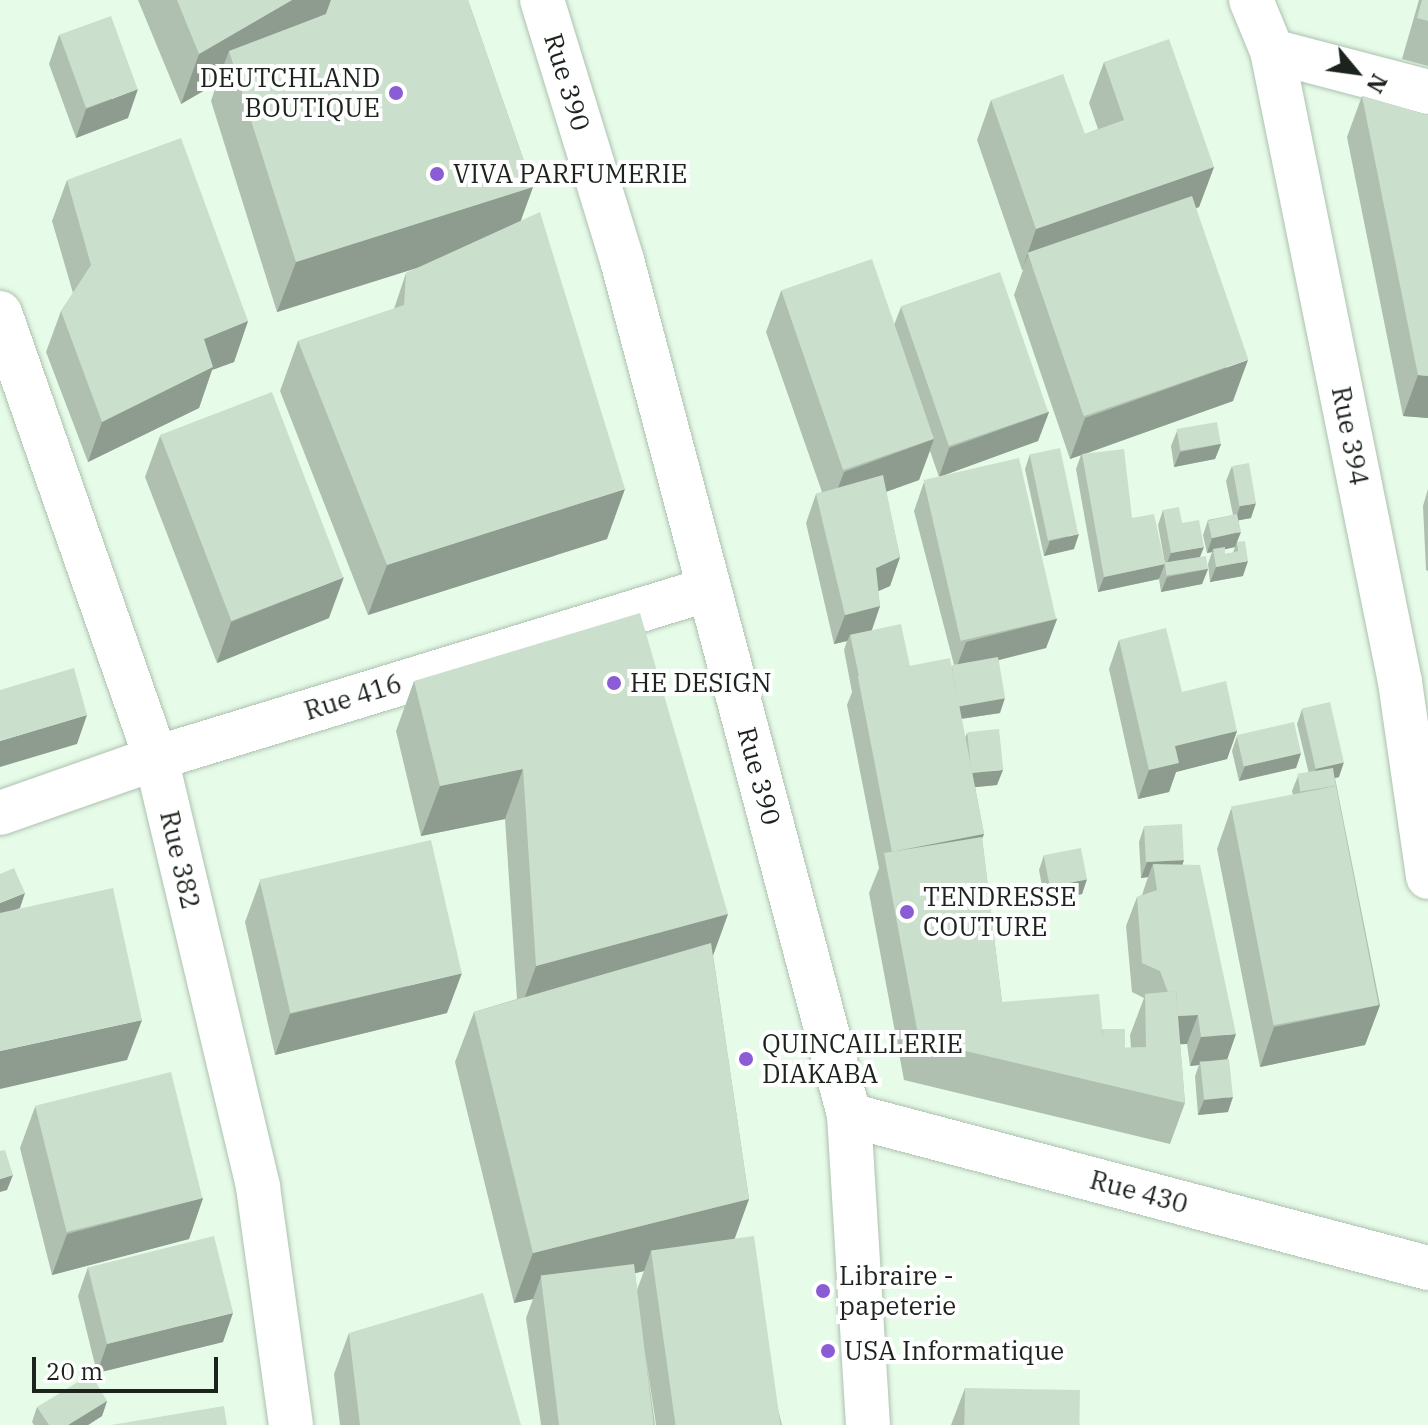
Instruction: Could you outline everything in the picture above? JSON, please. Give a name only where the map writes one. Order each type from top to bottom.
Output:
[{"type":"street","name":"Rue 390","points":[[542,0],[622,260],[849,1115],[868,1425]]},
{"type":"street","name":"Rue 394","points":[[1251,0],[1272,51],[1414,686],[1428,877]]},
{"type":"street","points":[[1272,51],[1428,92]]},
{"type":"street","name":"Rue 382","points":[[0,313],[156,758],[258,1187],[291,1425]]},
{"type":"street","name":"Rue 416","points":[[0,813],[156,758],[709,589]]},
{"type":"street","name":"Rue 430","points":[[849,1115],[1428,1268]]},
{"type":"building","points":[[177,0],[292,0],[199,54]]},
{"type":"building","points":[[331,0],[468,0],[533,187],[296,262],[229,51],[326,14]]},
{"type":"building","points":[[1422,0],[1428,0],[1428,21],[1417,18]]},
{"type":"building","points":[[111,16],[138,89],[86,108],[59,35]]},
{"type":"building","points":[[1169,39],[1214,167],[1036,229],[991,100],[1063,74],[1085,134],[1124,120],[1104,62]]},
{"type":"building","points":[[1362,96],[1428,115],[1428,376],[1418,375]]},
{"type":"building","points":[[181,138],[248,321],[204,339],[213,367],[102,422],[61,311],[91,265],[67,180]]},
{"type":"building","points":[[1192,196],[1248,360],[1084,416],[1027,253]]},
{"type":"building","points":[[540,212],[625,489],[387,565],[298,341],[404,305],[406,273]]},
{"type":"building","points":[[872,259],[934,439],[843,470],[781,290]]},
{"type":"building","points":[[1000,272],[1048,412],[949,446],[901,306]]},
{"type":"building","points":[[272,392],[343,578],[231,621],[160,435]]},
{"type":"building","points":[[1217,422],[1221,444],[1180,451],[1177,429]]},
{"type":"building","points":[[1060,448],[1078,534],[1048,541],[1030,454]]},
{"type":"building","points":[[1124,449],[1132,518],[1154,514],[1165,564],[1104,577],[1082,454]]},
{"type":"building","points":[[1019,458],[1056,619],[961,641],[924,480]]},
{"type":"building","points":[[1249,463],[1256,503],[1239,506],[1232,466]]},
{"type":"building","points":[[883,475],[900,557],[876,568],[880,606],[845,615],[816,494]]},
{"type":"building","points":[[1179,507],[1182,523],[1199,520],[1204,547],[1171,553],[1163,510]]},
{"type":"building","points":[[1237,514],[1241,532],[1212,538],[1208,521]]},
{"type":"building","points":[[1245,541],[1248,561],[1216,567],[1213,549],[1225,547],[1225,554],[1239,551],[1237,542]]},
{"type":"building","points":[[1206,556],[1208,569],[1167,575],[1165,563]]},
{"type":"building","points":[[640,613],[728,914],[536,966],[523,769],[440,786],[414,681]]},
{"type":"building","points":[[901,624],[910,666],[859,677],[850,635]]},
{"type":"building","points":[[1166,628],[1182,692],[1226,681],[1237,731],[1175,746],[1179,763],[1149,770],[1119,640]]},
{"type":"building","points":[[998,657],[1005,698],[959,707],[952,665]]},
{"type":"building","points":[[950,658],[984,834],[892,852],[858,676]]},
{"type":"building","points":[[74,668],[87,715],[0,741],[0,690]]},
{"type":"building","points":[[1330,702],[1344,762],[1316,769],[1302,709]]},
{"type":"building","points":[[1294,722],[1301,753],[1244,766],[1237,735]]},
{"type":"building","points":[[999,729],[1003,770],[971,773],[967,732]]},
{"type":"building","points":[[1333,768],[1336,786],[1300,791],[1297,774]]},
{"type":"building","points":[[1336,786],[1379,1005],[1274,1025],[1231,806]]},
{"type":"building","points":[[1182,824],[1184,860],[1146,862],[1144,826]]},
{"type":"building","points":[[982,837],[1002,1002],[1099,994],[1104,1048],[1146,1047],[1145,994],[1176,991],[1185,1103],[919,1040],[884,853]]},
{"type":"building","points":[[431,840],[462,973],[290,1013],[260,880]]},
{"type":"building","points":[[1081,848],[1087,879],[1050,887],[1044,855]]},
{"type":"building","points":[[1153,864],[1200,865],[1236,1034],[1201,1037],[1198,1015],[1178,1016],[1176,991],[1168,992],[1160,971],[1142,963],[1137,897],[1157,890]]},
{"type":"building","points":[[14,868],[25,893],[0,903],[0,874]]},
{"type":"building","points":[[113,888],[142,1020],[0,1051],[0,913]]},
{"type":"building","points":[[711,943],[749,1199],[533,1253],[474,1012]]},
{"type":"building","points":[[1103,1029],[1125,1029],[1125,1048],[1103,1048]]},
{"type":"building","points":[[1229,1059],[1233,1097],[1204,1100],[1200,1062]]},
{"type":"building","points":[[171,1072],[202,1198],[67,1232],[35,1106]]},
{"type":"building","points":[[5,1150],[13,1175],[0,1179],[0,1151]]},
{"type":"building","points":[[214,1236],[233,1313],[107,1344],[88,1267]]},
{"type":"building","points":[[754,1236],[781,1425],[676,1425],[651,1250]]},
{"type":"building","points":[[634,1264],[654,1425],[559,1425],[541,1275]]},
{"type":"building","points":[[483,1293],[521,1425],[360,1425],[349,1333]]},
{"type":"building","points":[[91,1374],[107,1401],[68,1425],[49,1425],[37,1407]]},
{"type":"building","points":[[965,1388],[1080,1390],[1079,1425],[964,1425]]},
{"type":"building","points":[[224,1406],[227,1425],[111,1425]]},
{"type":"place","name":"DEUTCHLAND BOUTIQUE","points":[[396,93]]},
{"type":"place","name":"VIVA PARFUMERIE","points":[[437,174]]},
{"type":"place","name":"HE DESIGN","points":[[614,683]]},
{"type":"place","name":"TENDRESSE COUTURE","points":[[907,912]]},
{"type":"place","name":"QUINCAILLERIE DIAKABA","points":[[746,1059]]},
{"type":"place","name":"Libraire - papeterie","points":[[823,1291]]},
{"type":"place","name":"USA Informatique","points":[[828,1351]]}]
